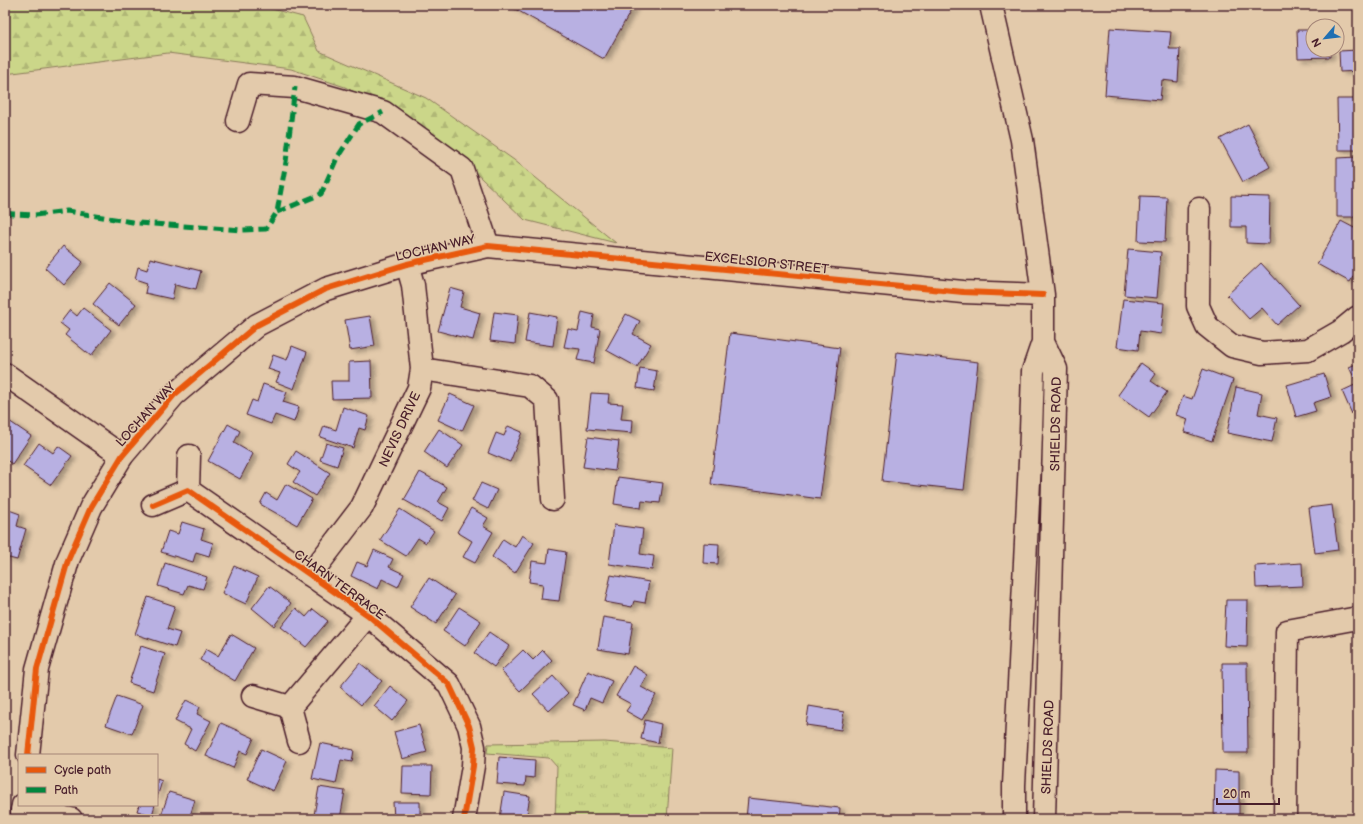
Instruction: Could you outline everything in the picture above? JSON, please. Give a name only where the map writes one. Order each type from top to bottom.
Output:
[{"type":"street","points":[[991,5],[1022,140],[1043,295],[1044,342]]},
{"type":"street","points":[[238,121],[248,84],[295,87],[383,112],[462,169],[488,246]]},
{"type":"street","points":[[1199,209],[1198,306],[1208,326],[1232,346],[1262,353],[1308,350],[1341,331],[1358,317]]},
{"type":"street","name":"EXCELSIOR STREET","points":[[488,246],[963,292],[1043,295]]},
{"type":"street","name":"LOCHAN WAY","points":[[28,754],[36,669],[68,560],[91,507],[122,456],[174,395],[257,325],[326,288],[407,264],[488,246]]},
{"type":"street","name":"NEVIS DRIVE","points":[[310,575],[362,507],[419,388],[422,369],[413,285],[407,264]]},
{"type":"street","name":"SHIELDS ROAD","points":[[1014,819],[1014,785],[1033,371],[1044,342]]},
{"type":"street","name":"SHIELDS ROAD","points":[[1044,342],[1056,370],[1044,819]]},
{"type":"street","points":[[422,369],[530,386],[547,400],[553,499]]},
{"type":"street","points":[[5,374],[122,456]]},
{"type":"street","points":[[153,505],[188,490],[189,456]]},
{"type":"street","name":"CHARN TERRACE","points":[[188,490],[368,615],[449,684],[469,726],[474,747],[473,766],[464,819]]},
{"type":"street","points":[[290,707],[368,615]]},
{"type":"street","points":[[1286,819],[1287,632],[1358,618]]},
{"type":"street","points":[[253,696],[290,707]]},
{"type":"street","points":[[290,707],[299,741]]},
{"type":"street","points":[[22,811],[71,819]]},
{"type":"green space","points":[[5,5],[256,5],[303,17],[319,51],[426,98],[514,160],[616,243],[525,220],[481,178],[422,128],[345,87],[291,69],[168,53],[5,74]]},
{"type":"green space","points":[[605,742],[672,748],[667,819],[555,819],[557,767],[549,758],[487,753],[488,744]]},
{"type":"building","points":[[508,5],[634,5],[604,59]]},
{"type":"building","points":[[1110,28],[1171,32],[1169,49],[1180,49],[1178,82],[1162,80],[1160,100],[1105,95]]},
{"type":"building","points":[[1297,30],[1305,30],[1305,58],[1298,58]]},
{"type":"building","points":[[1358,50],[1358,71],[1340,72],[1339,58],[1345,58],[1345,51]]},
{"type":"building","points":[[1337,99],[1358,99],[1358,150],[1338,150]]},
{"type":"building","points":[[1248,124],[1270,167],[1243,182],[1220,139]]},
{"type":"building","points":[[1358,157],[1358,217],[1337,217],[1337,158]]},
{"type":"building","points":[[1140,196],[1167,197],[1165,242],[1138,241]]},
{"type":"building","points":[[1231,196],[1270,197],[1269,244],[1246,243],[1246,227],[1231,227]]},
{"type":"building","points":[[1341,221],[1358,230],[1358,268],[1350,282],[1317,264]]},
{"type":"building","points":[[63,246],[83,262],[64,285],[45,268]]},
{"type":"building","points":[[1128,249],[1161,252],[1157,298],[1124,295]]},
{"type":"building","points":[[150,258],[201,271],[196,289],[175,284],[172,299],[145,293],[147,283],[135,279],[138,267],[147,270]]},
{"type":"building","points":[[1261,263],[1299,305],[1277,325],[1262,308],[1249,319],[1227,295]]},
{"type":"building","points":[[110,283],[136,304],[119,325],[93,304]]},
{"type":"building","points":[[450,288],[464,292],[460,307],[480,313],[473,340],[438,331]]},
{"type":"building","points":[[1123,299],[1164,303],[1161,334],[1140,331],[1138,350],[1117,347]]},
{"type":"building","points":[[83,308],[111,330],[91,356],[65,335],[69,330],[60,323],[70,310],[77,316]]},
{"type":"building","points":[[494,312],[518,315],[515,344],[490,341]]},
{"type":"building","points":[[530,312],[557,317],[553,346],[525,342]]},
{"type":"building","points":[[582,312],[594,315],[592,327],[600,329],[594,363],[577,360],[580,349],[564,347],[568,329],[578,331]]},
{"type":"building","points":[[626,314],[640,321],[633,334],[651,344],[637,367],[606,350]]},
{"type":"building","points":[[370,316],[375,346],[350,350],[345,320]]},
{"type":"building","points":[[730,333],[840,348],[820,499],[711,484]]},
{"type":"building","points":[[292,346],[307,352],[294,389],[276,382],[280,373],[268,369],[273,355],[287,360]]},
{"type":"building","points":[[897,352],[978,362],[964,490],[882,481]]},
{"type":"building","points":[[371,361],[372,398],[332,399],[331,381],[349,381],[349,362]]},
{"type":"building","points":[[1141,363],[1156,374],[1151,381],[1167,392],[1149,417],[1118,395]]},
{"type":"building","points":[[1358,363],[1358,411],[1352,414],[1342,391],[1357,384],[1349,367]]},
{"type":"building","points":[[640,368],[657,371],[654,391],[637,388]]},
{"type":"building","points":[[1203,369],[1233,380],[1212,441],[1184,432],[1188,419],[1176,415],[1183,396],[1192,399]]},
{"type":"building","points":[[1324,374],[1331,397],[1313,403],[1316,411],[1296,417],[1287,385]]},
{"type":"building","points":[[263,384],[287,392],[283,402],[299,407],[294,422],[275,415],[271,424],[246,415],[252,400],[257,402]]},
{"type":"building","points":[[1236,387],[1262,393],[1258,414],[1277,418],[1272,442],[1227,433]]},
{"type":"building","points":[[591,393],[609,394],[608,403],[623,404],[621,419],[633,420],[632,433],[587,429]]},
{"type":"building","points":[[450,394],[474,405],[462,431],[438,420]]},
{"type":"building","points":[[343,407],[369,416],[365,430],[359,428],[353,448],[320,437],[324,426],[336,430]]},
{"type":"building","points":[[6,419],[31,436],[12,464],[5,459]]},
{"type":"building","points":[[228,424],[240,431],[234,443],[253,454],[240,479],[208,461]]},
{"type":"building","points":[[508,426],[522,432],[510,462],[488,453],[496,433],[504,436]]},
{"type":"building","points":[[439,429],[463,445],[447,468],[424,452]]},
{"type":"building","points":[[588,437],[619,441],[615,471],[583,467]]},
{"type":"building","points":[[39,443],[53,453],[58,446],[72,456],[51,485],[23,466]]},
{"type":"building","points":[[326,443],[343,448],[337,466],[320,460]]},
{"type":"building","points":[[296,451],[330,473],[315,496],[293,482],[300,472],[288,464]]},
{"type":"building","points":[[420,472],[447,487],[438,502],[449,508],[442,521],[404,500]]},
{"type":"building","points":[[618,477],[663,483],[660,503],[642,501],[641,508],[614,504]]},
{"type":"building","points":[[481,483],[497,490],[488,509],[472,501]]},
{"type":"building","points":[[286,484],[312,499],[297,525],[260,504],[266,493],[277,500]]},
{"type":"building","points":[[1332,505],[1338,550],[1315,553],[1309,508]]},
{"type":"building","points":[[471,508],[488,518],[483,526],[493,532],[475,563],[463,557],[472,541],[457,532]]},
{"type":"building","points":[[400,509],[434,531],[426,543],[418,538],[406,556],[380,540]]},
{"type":"building","points":[[9,510],[20,514],[17,526],[26,529],[17,560],[5,557],[5,521]]},
{"type":"building","points":[[182,522],[204,529],[201,539],[213,543],[209,556],[196,552],[193,562],[161,552],[168,531],[178,534]]},
{"type":"building","points":[[614,525],[643,529],[640,554],[654,556],[652,570],[609,564]]},
{"type":"building","points":[[522,535],[534,543],[515,573],[492,557],[503,539],[515,547]]},
{"type":"building","points":[[704,543],[719,544],[718,564],[703,563]]},
{"type":"building","points":[[549,549],[566,552],[559,601],[541,599],[543,584],[529,582],[532,561],[547,563]]},
{"type":"building","points":[[374,550],[393,559],[389,567],[404,574],[398,587],[382,579],[378,589],[351,576],[357,562],[367,566]]},
{"type":"building","points":[[165,563],[207,577],[203,589],[188,585],[184,594],[158,586]]},
{"type":"building","points":[[1302,563],[1303,586],[1256,588],[1255,566]]},
{"type":"building","points":[[234,566],[258,577],[246,604],[222,593]]},
{"type":"building","points":[[611,575],[649,582],[645,603],[634,601],[632,607],[605,602]]},
{"type":"building","points":[[429,578],[455,595],[436,624],[410,607]]},
{"type":"building","points":[[269,586],[291,603],[274,626],[252,608]]},
{"type":"building","points":[[148,597],[175,606],[167,629],[180,633],[175,647],[135,634]]},
{"type":"building","points":[[1226,600],[1248,600],[1247,647],[1224,646]]},
{"type":"building","points":[[459,607],[481,621],[465,646],[443,631]]},
{"type":"building","points":[[296,608],[306,617],[313,609],[328,621],[306,647],[281,627]]},
{"type":"building","points":[[603,617],[633,622],[628,654],[598,649]]},
{"type":"building","points":[[489,632],[509,646],[494,667],[474,653]]},
{"type":"building","points":[[231,634],[254,648],[235,681],[200,660],[206,649],[218,656]]},
{"type":"building","points":[[141,646],[165,654],[153,691],[129,683]]},
{"type":"building","points":[[523,650],[533,660],[543,650],[552,660],[520,691],[501,671]]},
{"type":"building","points":[[360,663],[382,681],[361,705],[340,687]]},
{"type":"building","points":[[1222,663],[1247,663],[1248,753],[1223,753]]},
{"type":"building","points":[[633,666],[648,675],[641,687],[656,695],[642,720],[626,711],[631,704],[616,696]]},
{"type":"building","points":[[588,671],[612,681],[602,703],[590,698],[585,710],[573,705]]},
{"type":"building","points":[[553,676],[568,693],[549,711],[533,694]]},
{"type":"building","points":[[390,686],[408,701],[392,721],[374,706]]},
{"type":"building","points":[[117,696],[143,705],[132,734],[106,725]]},
{"type":"building","points":[[186,700],[200,707],[197,714],[211,721],[195,751],[184,744],[191,729],[175,721]]},
{"type":"building","points":[[809,706],[844,712],[841,730],[806,725]]},
{"type":"building","points":[[645,720],[661,724],[658,743],[641,739]]},
{"type":"building","points":[[221,723],[254,738],[247,754],[240,751],[233,768],[206,756]]},
{"type":"building","points":[[419,725],[427,752],[402,759],[394,732]]},
{"type":"building","points":[[320,743],[354,750],[352,762],[341,760],[336,784],[312,779]]},
{"type":"building","points":[[261,749],[287,761],[273,791],[247,779]]},
{"type":"building","points":[[499,757],[535,760],[534,778],[526,777],[525,786],[497,784]]},
{"type":"building","points":[[403,766],[432,766],[431,794],[402,793]]},
{"type":"building","points":[[1215,770],[1239,771],[1239,819],[1214,819]]},
{"type":"building","points":[[158,779],[162,781],[158,795]]},
{"type":"building","points":[[319,787],[345,791],[340,819],[314,815]]},
{"type":"building","points":[[169,792],[195,800],[189,819],[160,819]]},
{"type":"building","points":[[504,792],[530,796],[526,819],[500,818]]},
{"type":"building","points":[[748,798],[840,808],[839,819],[746,819]]},
{"type":"building","points":[[393,802],[420,802],[420,819],[394,819]]},
{"type":"building","points":[[139,806],[155,806],[152,815],[137,811]]},
{"type":"marked path","points":[[5,213],[35,215],[67,211],[138,223],[242,230],[266,229],[277,212],[286,162],[295,87]]},
{"type":"marked path","points":[[277,212],[321,194],[337,158],[359,124],[383,112]]},
{"type":"cycle path","points":[[28,754],[37,669],[68,560],[91,507],[122,456],[174,395],[257,325],[326,289],[407,264],[488,246],[963,292],[1043,295]]},
{"type":"cycle path","points":[[153,505],[188,490],[368,615],[449,684],[469,726],[474,747],[473,766],[464,819]]}]
